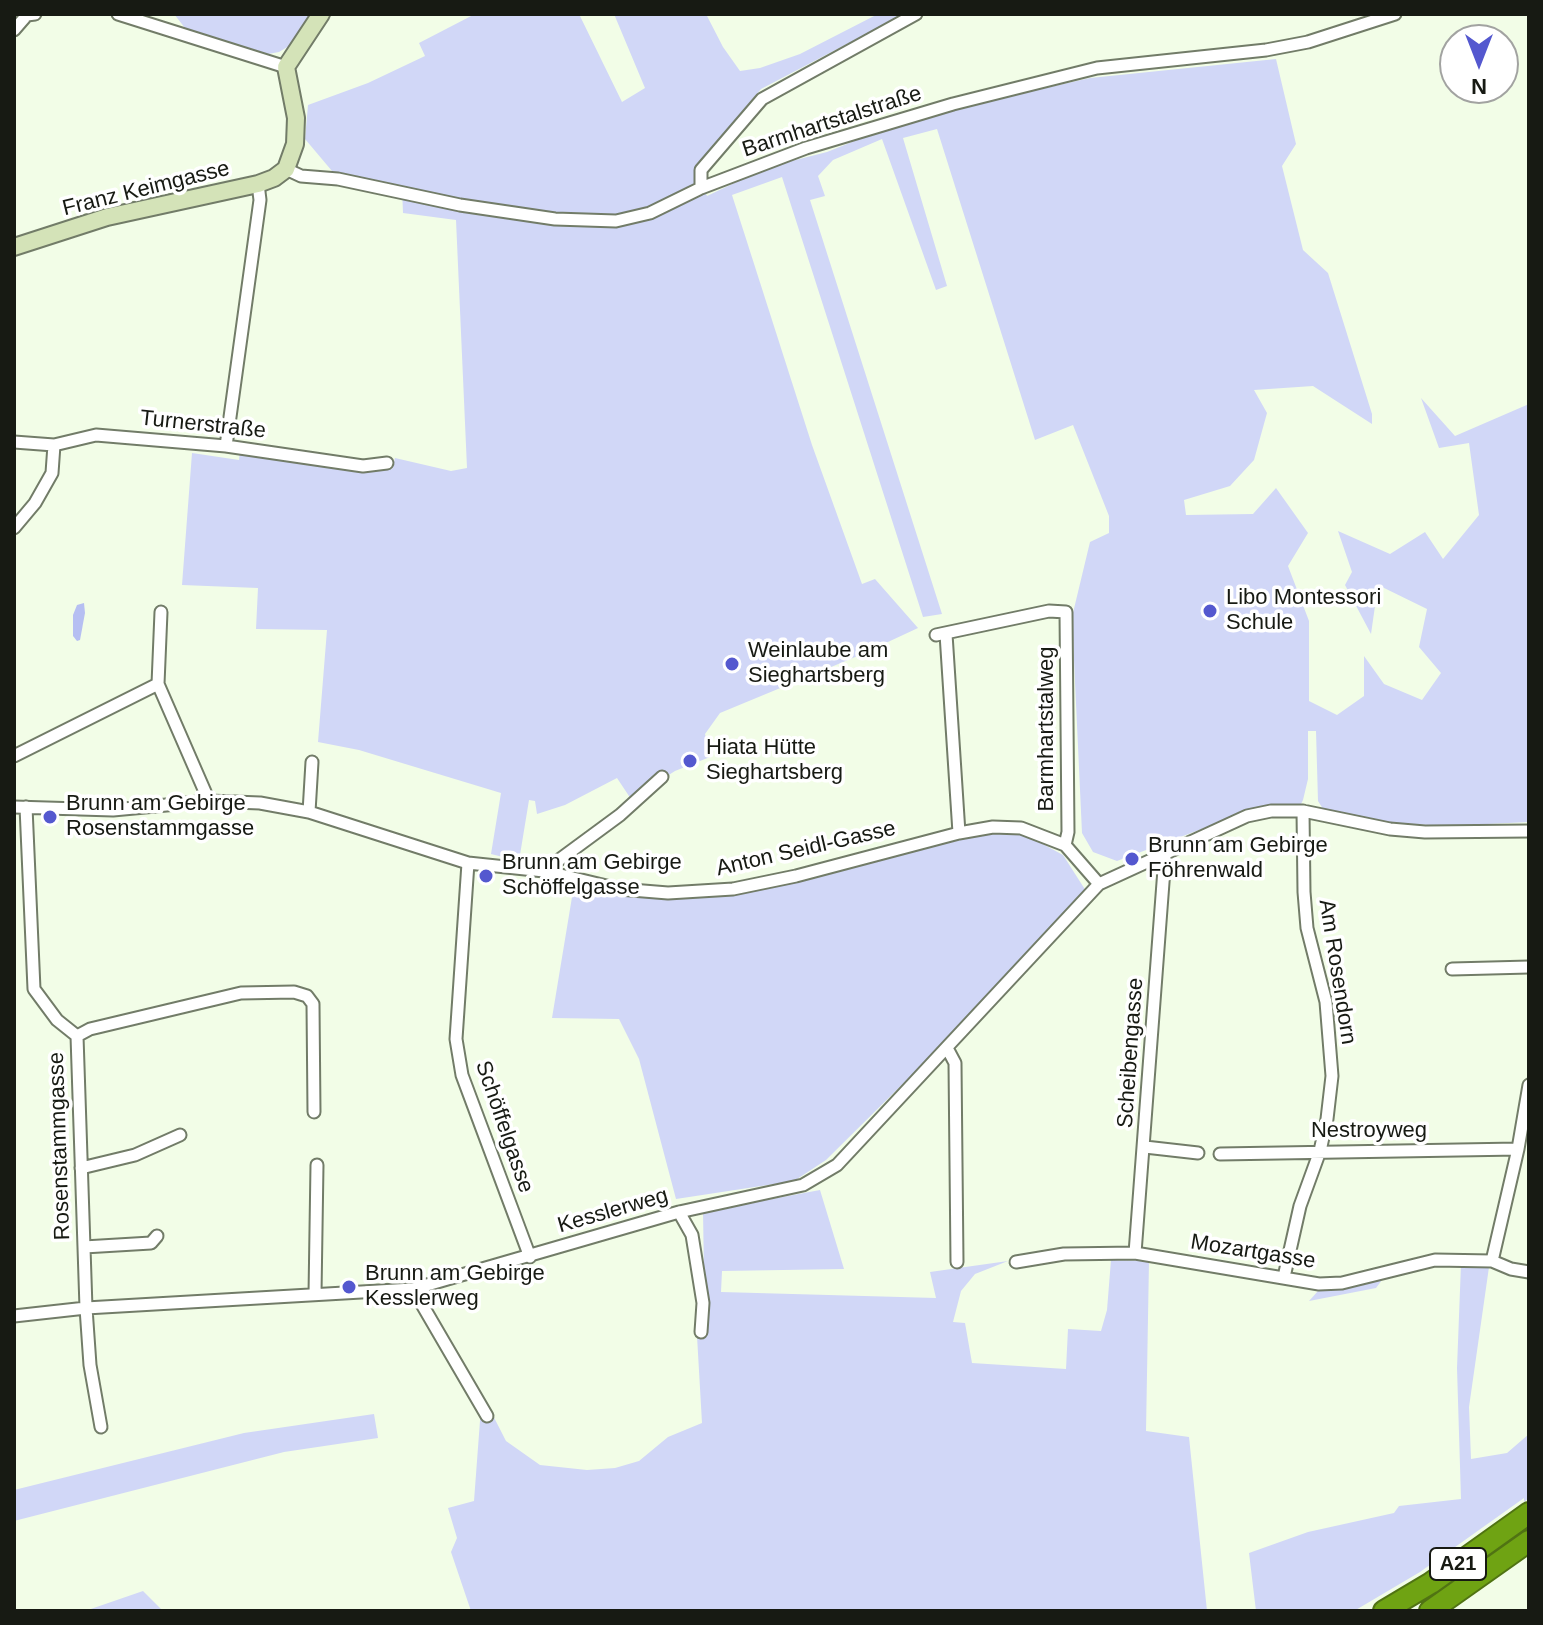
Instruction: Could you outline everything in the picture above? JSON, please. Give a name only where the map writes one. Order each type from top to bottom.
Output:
[{"type":"highway","name":"A21","points":[[1384,1611],[1431,1583],[1529,1513]]},
{"type":"highway","name":"A21","points":[[1430,1611],[1529,1541]]},
{"type":"main road","points":[[286,169],[295,144],[296,118],[286,67],[321,14]]},
{"type":"main road","name":"Franz Keimgasse","points":[[14,247],[107,217],[258,184],[286,169]]},
{"type":"street","points":[[14,30],[27,15],[35,14]]},
{"type":"street","points":[[118,14],[286,67]]},
{"type":"street","points":[[701,188],[701,170],[762,99],[916,14]]},
{"type":"street","name":"Barmhartstalstraße","points":[[286,169],[301,176],[338,179],[460,205],[555,219],[616,221],[650,213],[701,188],[806,148],[953,104],[1097,68],[1266,50],[1308,42],[1395,14]]},
{"type":"street","points":[[226,446],[260,200],[258,184]]},
{"type":"street","name":"Turnerstraße","points":[[14,442],[54,445],[96,435],[226,446],[363,466],[387,463]]},
{"type":"street","points":[[14,528],[35,503],[52,473],[54,445]]},
{"type":"street","name":"Barmhartstalweg","points":[[959,833],[941,634],[1049,611],[1066,612],[1068,832],[1065,845]]},
{"type":"street","points":[[161,612],[158,684],[209,801]]},
{"type":"street","points":[[14,756],[158,684]]},
{"type":"street","points":[[309,812],[312,762]]},
{"type":"street","points":[[544,871],[620,815],[662,777]]},
{"type":"street","name":"Anton Seidl-Gasse","points":[[20,807],[113,810],[209,801],[260,803],[309,812],[468,863],[544,871],[619,889],[668,893],[733,889],[796,876],[959,833],[993,827],[1021,828],[1065,845],[1099,884]]},
{"type":"street","name":"Rosenstammgasse","points":[[20,807],[34,989],[57,1020],[77,1036],[86,1308],[90,1365],[101,1427]]},
{"type":"street","points":[[1099,884],[1247,816],[1271,811],[1303,811],[1414,831],[1529,831]]},
{"type":"street","name":"Am Rosendorn","points":[[1284,1277],[1300,1206],[1320,1151],[1332,1076],[1326,1002],[1307,928],[1303,811]]},
{"type":"street","name":"Scheibengasse","points":[[1135,1253],[1165,856]]},
{"type":"street","name":"Schöffelgasse","points":[[468,863],[456,1039],[462,1075],[530,1257]]},
{"type":"street","name":"Kesslerweg","points":[[14,1316],[86,1308],[413,1289],[679,1212],[803,1185],[837,1165],[1099,884]]},
{"type":"street","points":[[1452,969],[1529,967]]},
{"type":"street","points":[[77,1036],[90,1029],[241,993],[294,992],[307,996],[313,1004],[314,1112]]},
{"type":"street","points":[[947,1048],[955,1063],[957,1262]]},
{"type":"street","points":[[1492,1261],[1518,1149],[1529,1085]]},
{"type":"street","points":[[81,1168],[135,1155],[180,1135]]},
{"type":"street","points":[[1145,1147],[1198,1153]]},
{"type":"street","name":"Nestroyweg","points":[[1220,1154],[1518,1149]]},
{"type":"street","points":[[315,1294],[317,1165]]},
{"type":"street","points":[[679,1212],[692,1235],[703,1303],[701,1332]]},
{"type":"street","points":[[84,1247],[151,1243],[157,1236]]},
{"type":"street","name":"Mozartgasse","points":[[1016,1262],[1064,1254],[1135,1253],[1319,1284],[1342,1283],[1435,1260],[1492,1261],[1529,1272]]},
{"type":"street","points":[[413,1289],[487,1416]]},
{"type":"shaded area","points":[[174,14],[311,14],[289,46],[268,54],[185,28]]},
{"type":"shaded area","points":[[475,14],[579,14],[622,102],[645,88],[614,14],[706,14],[740,71],[760,68],[800,54],[878,14],[904,14],[761,89],[695,168],[707,196],[768,167],[827,152],[877,132],[992,100],[1090,78],[1276,59],[1296,144],[1282,166],[1303,250],[1328,273],[1372,414],[1372,424],[1313,386],[1254,390],[1267,413],[1254,460],[1230,486],[1184,500],[1186,515],[1253,514],[1276,488],[1308,533],[1288,566],[1309,621],[1309,701],[1337,715],[1364,696],[1364,656],[1384,684],[1422,700],[1441,673],[1419,647],[1427,609],[1378,585],[1371,634],[1345,585],[1352,572],[1338,531],[1390,554],[1425,532],[1443,559],[1479,515],[1469,443],[1439,448],[1421,398],[1455,436],[1529,404],[1529,822],[1445,826],[1381,822],[1325,812],[1318,801],[1316,731],[1308,731],[1308,779],[1299,808],[1257,808],[1117,861],[1093,852],[1082,833],[1072,617],[1090,542],[1109,533],[1109,516],[1073,425],[1035,440],[937,129],[903,138],[947,286],[936,290],[882,139],[833,160],[818,176],[825,196],[810,200],[942,614],[923,617],[782,177],[732,195],[812,445],[862,584],[875,579],[918,628],[720,713],[705,734],[710,757],[675,771],[631,799],[617,778],[565,805],[537,814],[535,801],[529,800],[519,861],[491,854],[501,793],[359,750],[318,742],[327,630],[256,629],[258,588],[182,585],[192,453],[239,460],[240,450],[361,468],[392,469],[395,458],[451,471],[467,468],[456,220],[403,213],[402,188],[332,171],[305,139],[308,105],[368,83],[425,56],[419,43]]},
{"type":"shaded area","points":[[84,603],[85,613],[80,640],[77,641],[73,636],[73,615],[77,605]]},
{"type":"shaded area","points":[[992,832],[1028,836],[1063,855],[1086,891],[940,1047],[826,1160],[794,1181],[676,1199],[639,1059],[619,1019],[552,1018],[573,891],[674,899],[742,894]]},
{"type":"shaded area","points":[[820,1190],[844,1269],[722,1271],[721,1292],[936,1298],[930,1272],[1008,1261],[975,1274],[961,1291],[953,1322],[965,1323],[972,1363],[1066,1369],[1068,1329],[1101,1331],[1107,1310],[1111,1260],[1149,1261],[1146,1431],[1189,1437],[1207,1611],[471,1611],[451,1552],[457,1538],[448,1508],[474,1501],[482,1394],[506,1441],[540,1465],[587,1470],[615,1468],[639,1461],[668,1437],[702,1423],[697,1336],[705,1333],[703,1212]]},
{"type":"shaded area","points":[[1461,1264],[1489,1267],[1469,1407],[1471,1459],[1507,1453],[1529,1434],[1529,1498],[1524,1502],[1524,1498],[1420,1572],[1354,1611],[1256,1611],[1249,1553],[1308,1532],[1394,1513],[1399,1506],[1461,1499],[1457,1368]]},
{"type":"shaded area","points":[[1382,1280],[1376,1288],[1309,1301],[1318,1291]]},
{"type":"shaded area","points":[[374,1414],[378,1438],[284,1452],[14,1521],[14,1490],[244,1433]]},
{"type":"shaded area","points":[[143,1591],[161,1609],[85,1611]]},
{"type":"place","name":"Libo Montessori Schule","points":[[1210,611]]},
{"type":"place","name":"Weinlaube am Sieghartsberg","points":[[732,664]]},
{"type":"place","name":"Hiata Hütte Sieghartsberg","points":[[690,761]]},
{"type":"place","name":"Brunn am Gebirge Rosenstammgasse","points":[[50,817]]},
{"type":"place","name":"Brunn am Gebirge Föhrenwald","points":[[1132,859]]},
{"type":"place","name":"Brunn am Gebirge Schöffelgasse","points":[[486,876]]},
{"type":"place","name":"Brunn am Gebirge Kesslerweg","points":[[349,1287]]}]
